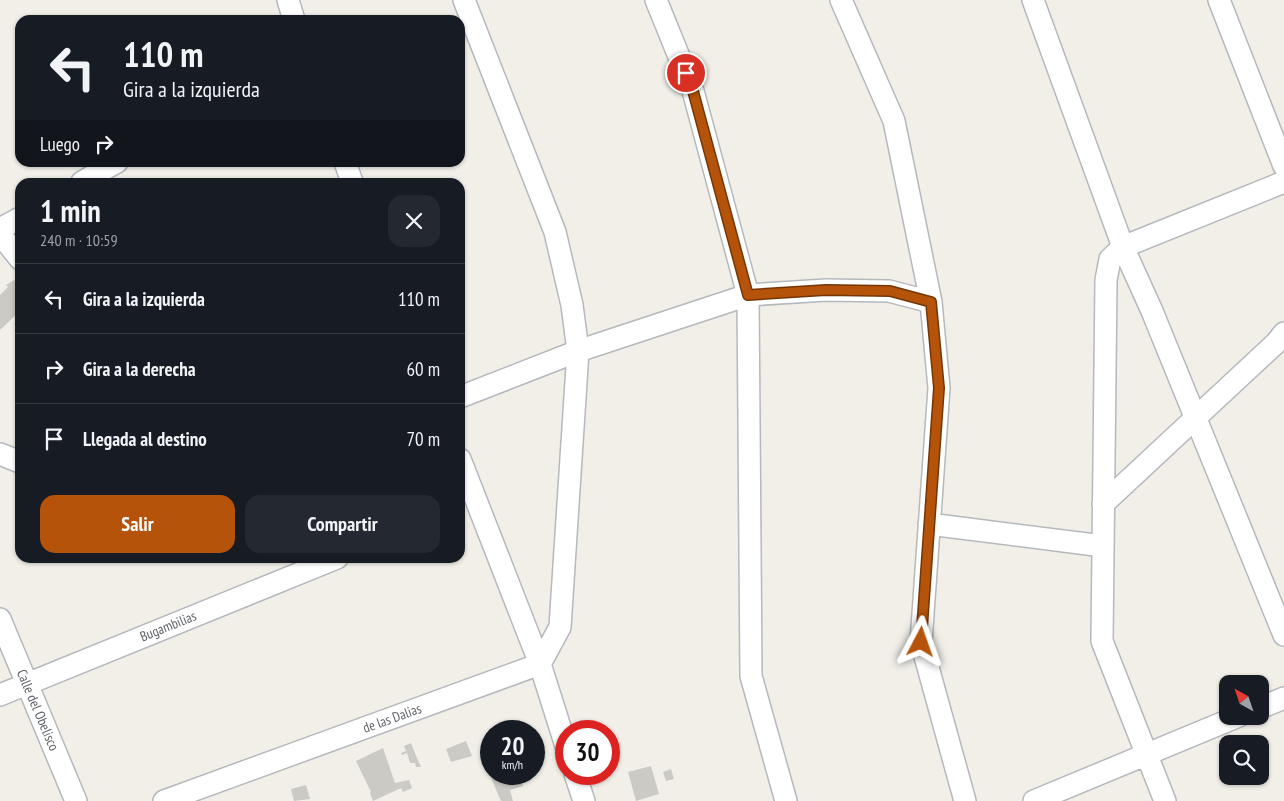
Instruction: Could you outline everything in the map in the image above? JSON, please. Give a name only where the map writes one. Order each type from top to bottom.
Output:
[{"type":"street","points":[[288,0],[292,15]]},
{"type":"street","points":[[464,0],[556,232],[572,305],[578,351],[560,627],[540,664]]},
{"type":"street","points":[[656,0],[693,91],[748,295],[750,676],[786,801]]},
{"type":"street","points":[[841,0],[894,121],[931,302],[939,388],[921,642],[965,801]]},
{"type":"street","points":[[1033,0],[1123,247],[1284,635]]},
{"type":"street","points":[[1220,0],[1284,166]]},
{"type":"street","points":[[89,178],[108,167]]},
{"type":"street","points":[[1165,801],[1102,641],[1106,280],[1110,259],[1123,247],[1284,182]]},
{"type":"street","points":[[0,229],[15,221]]},
{"type":"street","points":[[0,234],[15,253]]},
{"type":"street","points":[[465,396],[578,351],[748,295],[826,290],[890,291],[931,302]]},
{"type":"street","points":[[1104,504],[1196,420],[1284,333]]},
{"type":"street","points":[[0,454],[15,460]]},
{"type":"street","points":[[465,487],[468,504],[540,664],[558,720]]},
{"type":"street","points":[[929,524],[1103,546]]},
{"type":"street","name":"Bugambilias","points":[[0,694],[325,563]]},
{"type":"street","name":"Calle del Obelisco","points":[[0,619],[76,801]]},
{"type":"street","name":"de las Dalias","points":[[164,801],[540,664]]},
{"type":"street","points":[[1269,704],[1284,698]]},
{"type":"street","points":[[1034,801],[1219,724]]},
{"type":"street","points":[[579,785],[584,801]]},
{"type":"building","points":[[15,281],[15,316],[0,330],[0,295],[8,287],[6,285]]},
{"type":"building","points":[[466,741],[472,756],[451,762],[446,749]]},
{"type":"building","points":[[411,743],[421,767],[416,767],[415,763],[410,763],[407,753],[402,755],[401,753],[406,751],[404,746]]},
{"type":"building","points":[[383,748],[395,783],[409,780],[412,788],[403,792],[401,788],[373,801],[371,792],[356,761]]},
{"type":"building","points":[[651,766],[659,794],[636,801],[628,772]]},
{"type":"building","points":[[671,769],[674,779],[666,781],[663,772]]},
{"type":"building","points":[[306,785],[310,799],[294,801],[291,789]]},
{"type":"building","points":[[494,785],[523,785],[510,790],[513,801],[501,801]]},
{"type":"route","points":[[686,73],[693,91],[748,295],[826,290],[890,291],[931,302],[939,388],[921,642]]}]
